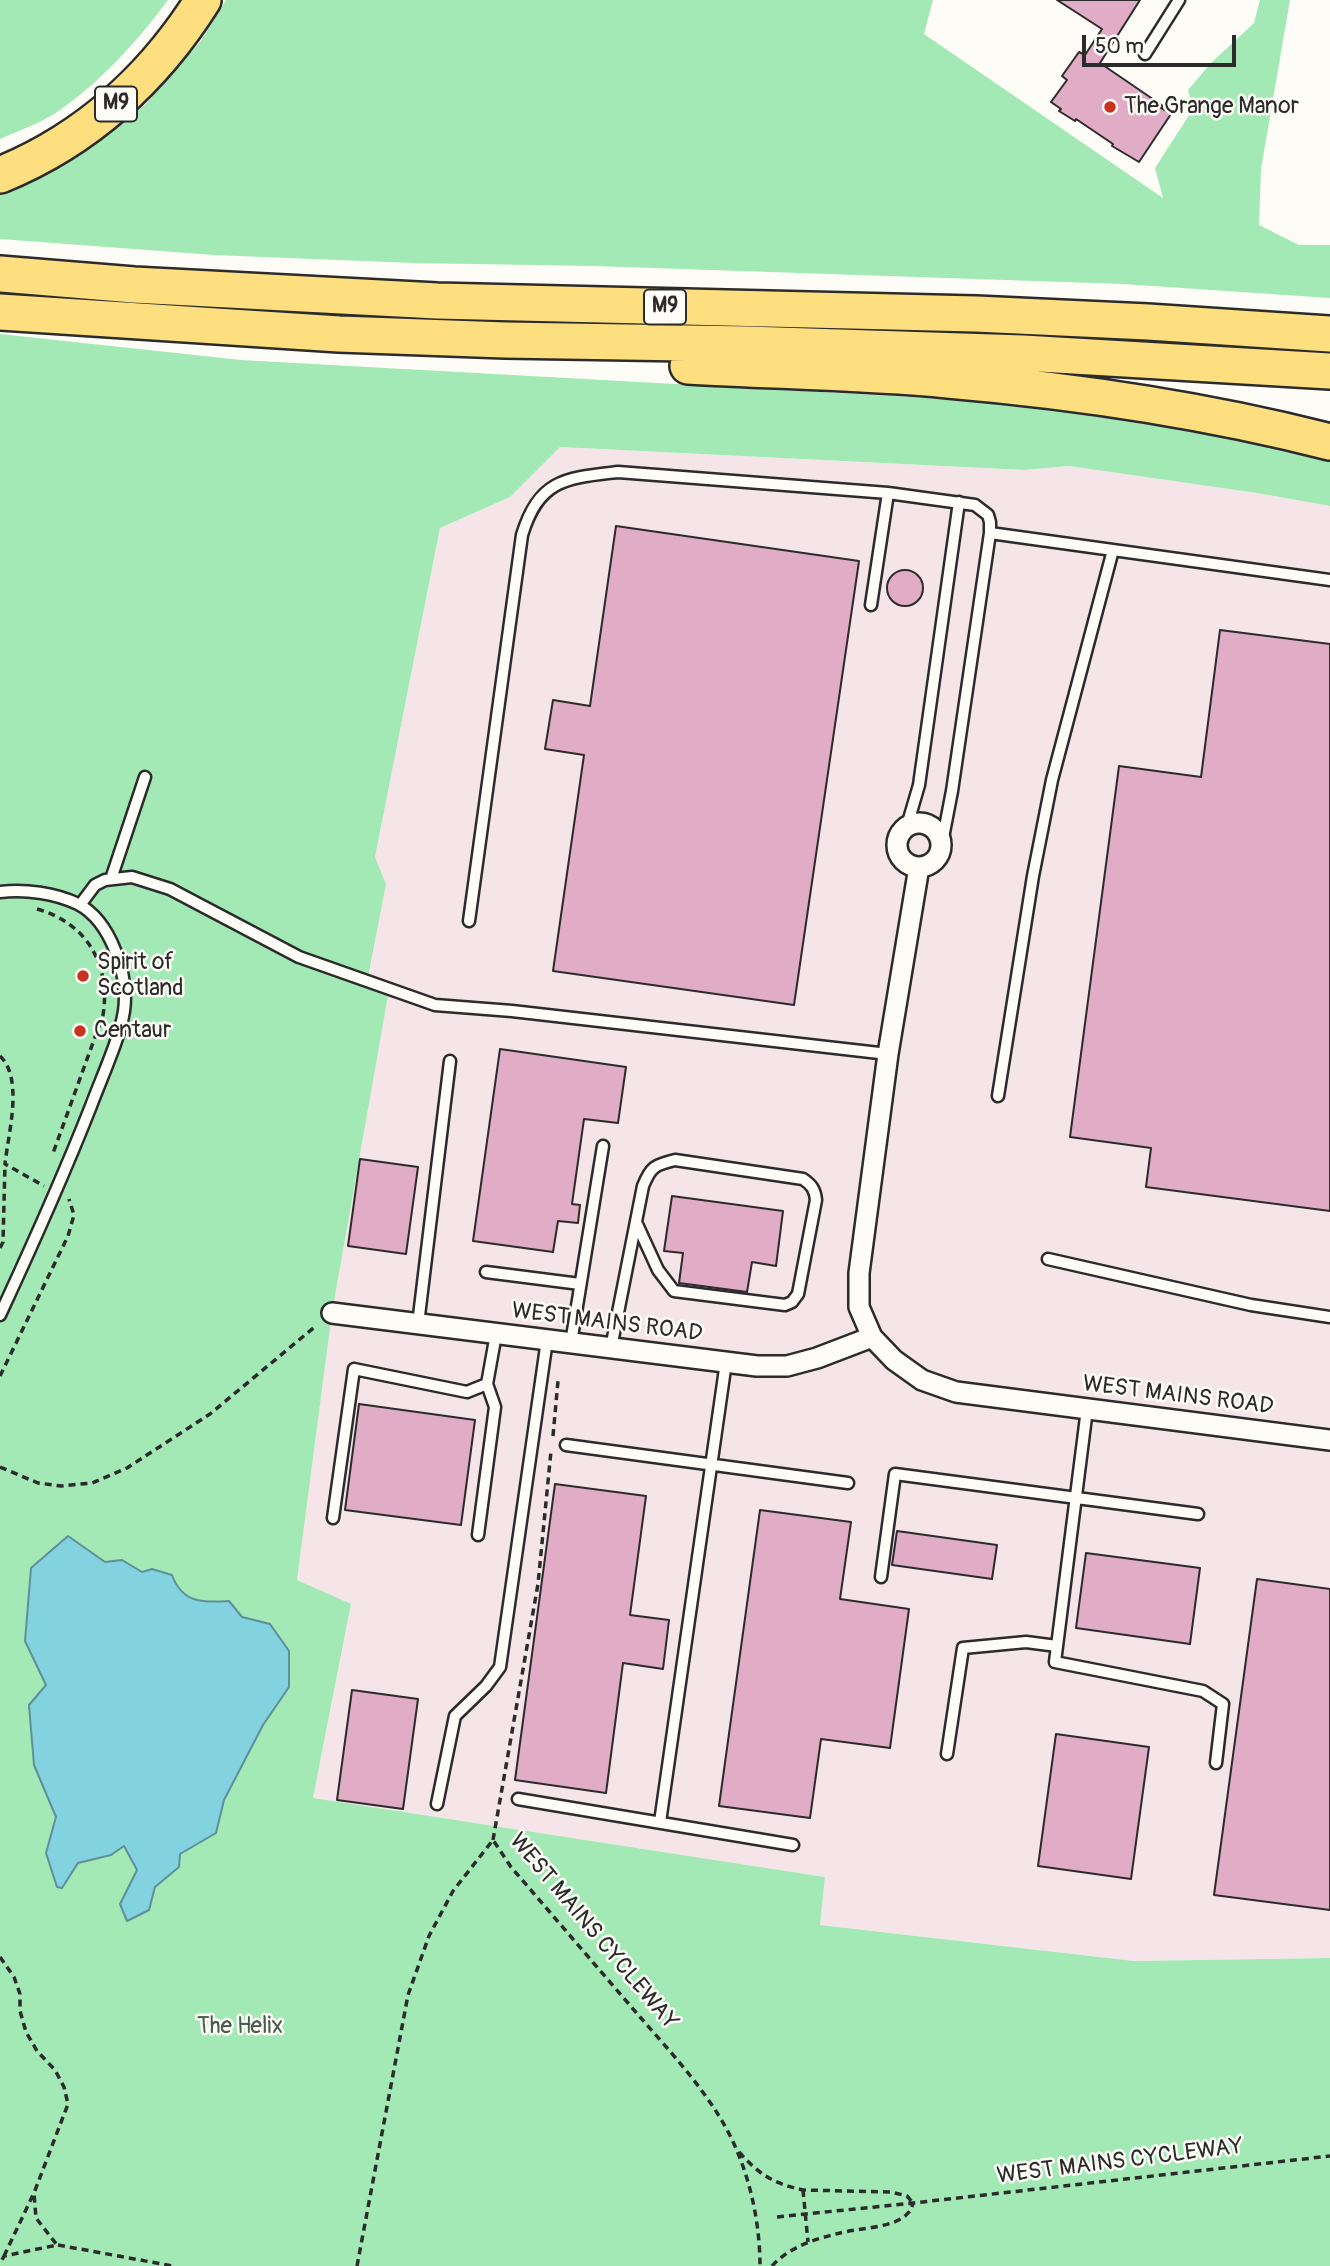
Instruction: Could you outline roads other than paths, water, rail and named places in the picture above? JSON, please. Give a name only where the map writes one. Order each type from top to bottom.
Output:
[{"type":"highway","name":"M9","points":[[0,174],[34,160],[72,138],[107,112],[162,58],[203,0]]},
{"type":"highway","name":"M9","points":[[0,274],[134,285],[425,300],[950,313],[1330,334]]},
{"type":"highway","name":"M9","points":[[0,312],[169,324],[505,340],[1023,353],[1330,371]]},
{"type":"highway","points":[[169,324],[639,363],[873,374],[1032,388],[1200,414],[1330,442]]},
{"type":"street","points":[[918,822],[928,824],[939,835],[942,848],[934,861],[919,867],[904,862],[897,848],[899,834],[907,826],[918,822]]},
{"type":"street","name":"WEST MAINS ROAD","points":[[919,867],[888,1054],[859,1273],[859,1307],[872,1337],[894,1360],[922,1380],[956,1392],[1330,1440]]},
{"type":"street","name":"WEST MAINS ROAD","points":[[332,1313],[757,1366],[786,1366],[817,1358],[872,1337]]},
{"type":"lane","points":[[1145,54],[1179,0]]},
{"type":"lane","points":[[470,921],[522,535],[528,514],[542,495],[559,482],[581,476],[618,472],[888,493],[959,502],[983,509],[990,522],[990,533],[942,848]]},
{"type":"lane","points":[[871,605],[888,493]]},
{"type":"lane","points":[[907,826],[919,785],[959,502]]},
{"type":"lane","points":[[990,533],[1330,580]]},
{"type":"lane","points":[[998,1096],[1033,876],[1052,780],[1113,550]]},
{"type":"lane","points":[[111,879],[145,777]]},
{"type":"lane","points":[[80,905],[95,885],[111,879],[132,877],[170,889],[299,957],[435,1005],[512,1011],[888,1054]]},
{"type":"lane","points":[[0,892],[51,894],[80,905],[111,939],[125,985],[124,1012],[104,1072],[56,1192],[0,1315]]},
{"type":"lane","points":[[418,1324],[450,1061]]},
{"type":"lane","points":[[437,1804],[455,1716],[486,1686],[500,1667],[560,1342],[580,1283],[603,1146]]},
{"type":"lane","points":[[611,1348],[643,1186],[649,1172],[657,1165],[675,1160],[803,1179],[811,1184],[816,1200],[798,1294],[792,1302],[785,1305],[674,1291],[658,1270],[636,1222]]},
{"type":"lane","points":[[1048,1259],[1251,1305],[1330,1317]]},
{"type":"lane","points":[[486,1272],[580,1283]]},
{"type":"lane","points":[[478,1535],[495,1407],[487,1384],[496,1334]]},
{"type":"lane","points":[[660,1822],[726,1362]]},
{"type":"lane","points":[[333,1518],[354,1369],[467,1392],[487,1384]]},
{"type":"lane","points":[[1087,1409],[1055,1662],[1203,1691],[1223,1704],[1216,1763]]},
{"type":"lane","points":[[566,1445],[848,1483]]},
{"type":"lane","points":[[881,1577],[895,1474],[1198,1514]]},
{"type":"lane","points":[[947,1754],[963,1648],[1026,1642],[1057,1646]]},
{"type":"lane","points":[[518,1799],[793,1845]]},
{"type":"water","points":[[68,1536],[105,1562],[122,1560],[142,1572],[152,1569],[172,1575],[181,1591],[194,1599],[229,1601],[242,1617],[270,1624],[289,1651],[289,1687],[263,1725],[224,1800],[216,1833],[180,1854],[179,1867],[155,1887],[149,1910],[127,1921],[120,1904],[137,1870],[124,1846],[111,1855],[78,1863],[62,1888],[57,1887],[46,1853],[56,1817],[34,1765],[29,1705],[46,1685],[25,1641],[31,1568]]},
{"type":"place","name":"The Grange Manor","points":[[1110,107]]},
{"type":"place","name":"Spirit of Scotland","points":[[83,976]]},
{"type":"place","name":"Centaur","points":[[80,1031]]},
{"type":"park label","name":"The Helix","points":[[240,2027]]}]
